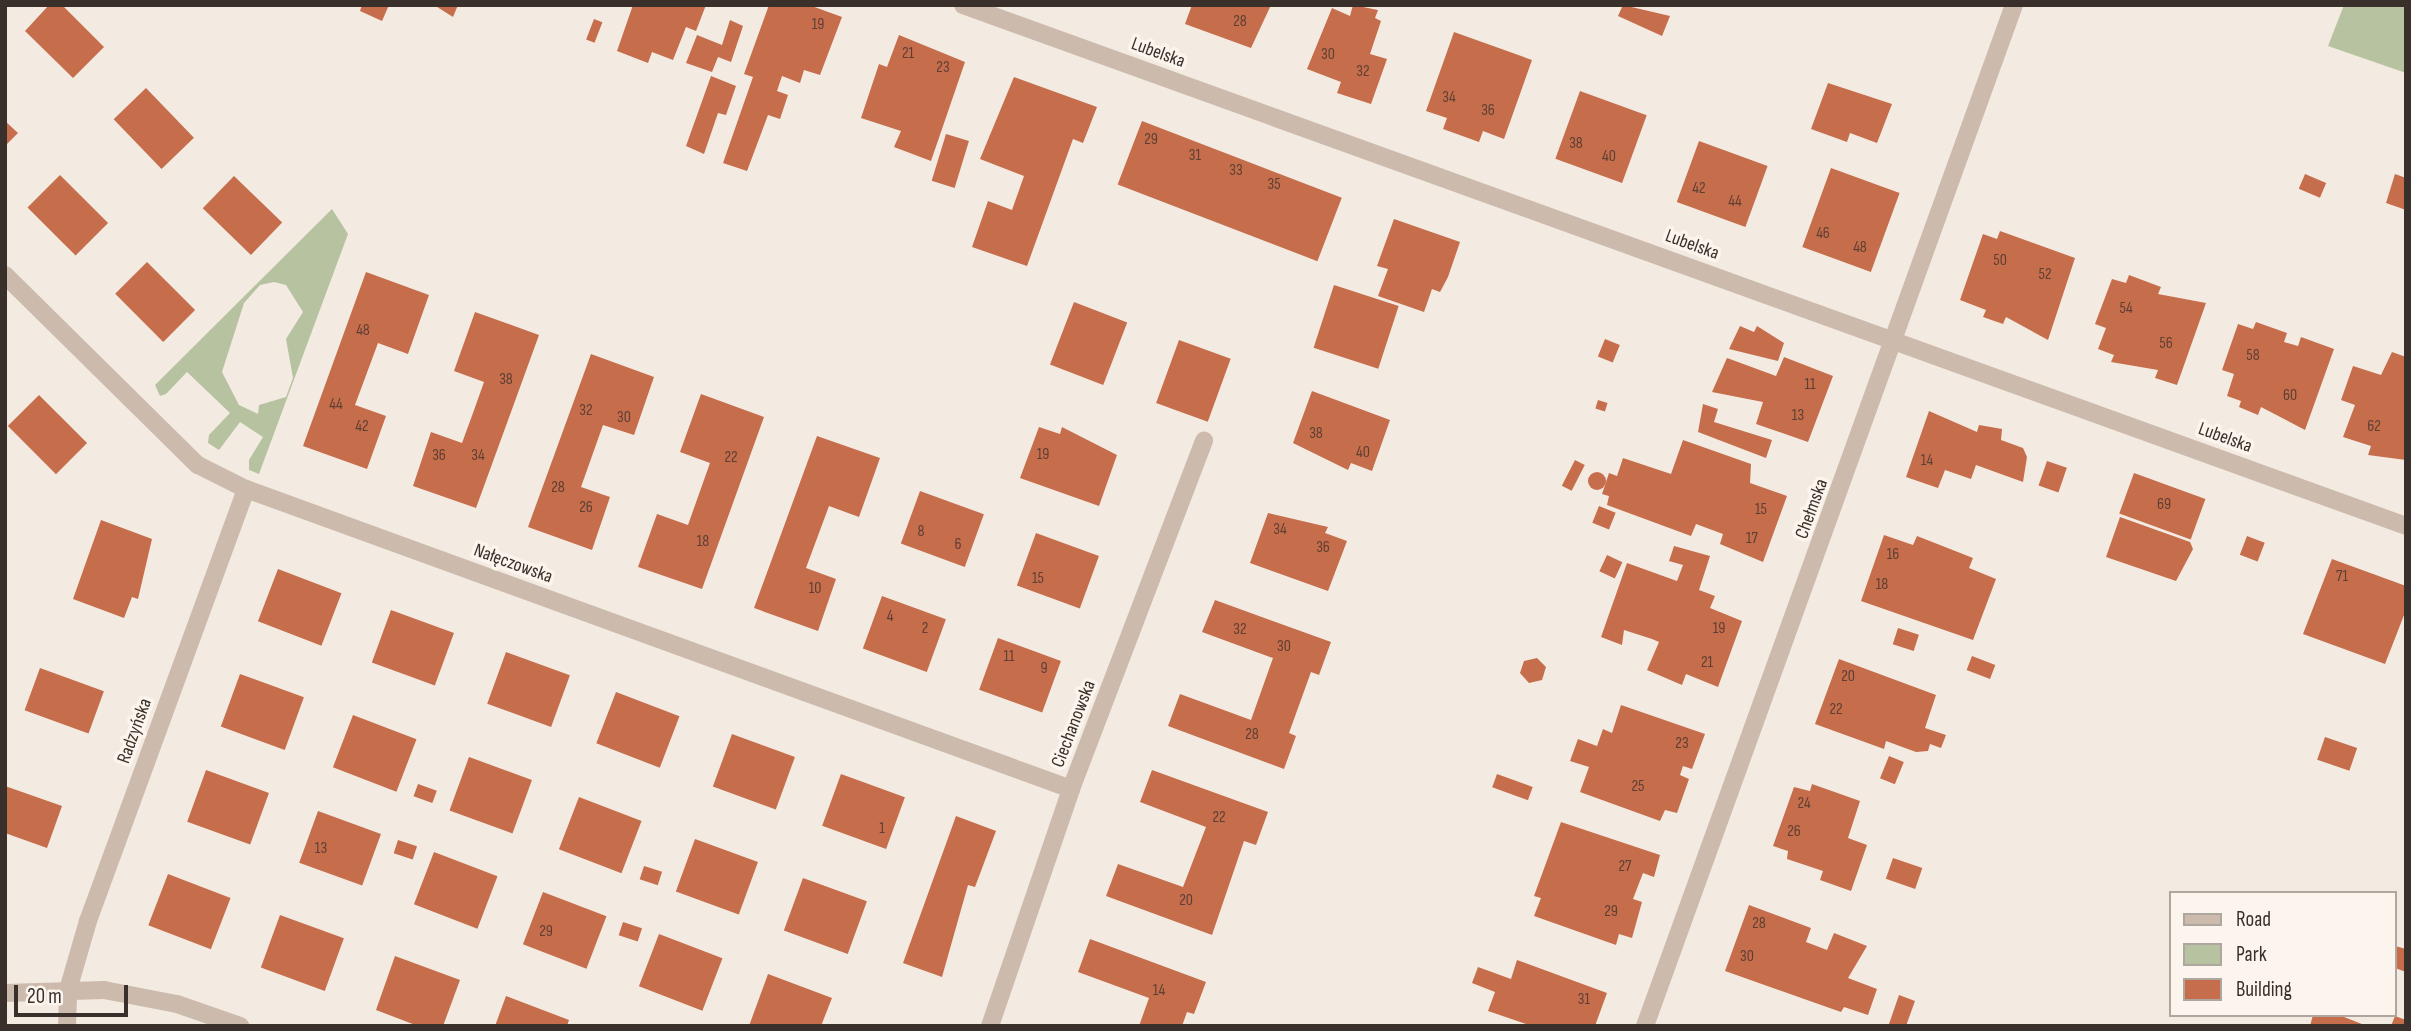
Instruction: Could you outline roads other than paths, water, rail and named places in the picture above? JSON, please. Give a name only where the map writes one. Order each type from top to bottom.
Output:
[{"type":"street","name":"Lubelska","points":[[963,5],[2406,526]]},
{"type":"street","name":"Chełmska","points":[[1645,1026],[2014,5]]},
{"type":"street","name":"Nałęczowska","points":[[5,275],[198,465],[246,489],[1071,789]]},
{"type":"street","name":"Ciechanowska","points":[[990,1026],[1071,789],[1204,441]]},
{"type":"street","name":"Radzyńska","points":[[67,1026],[68,990],[246,489]]},
{"type":"street","points":[[5,993],[68,990],[139,996],[240,1026]]}]
